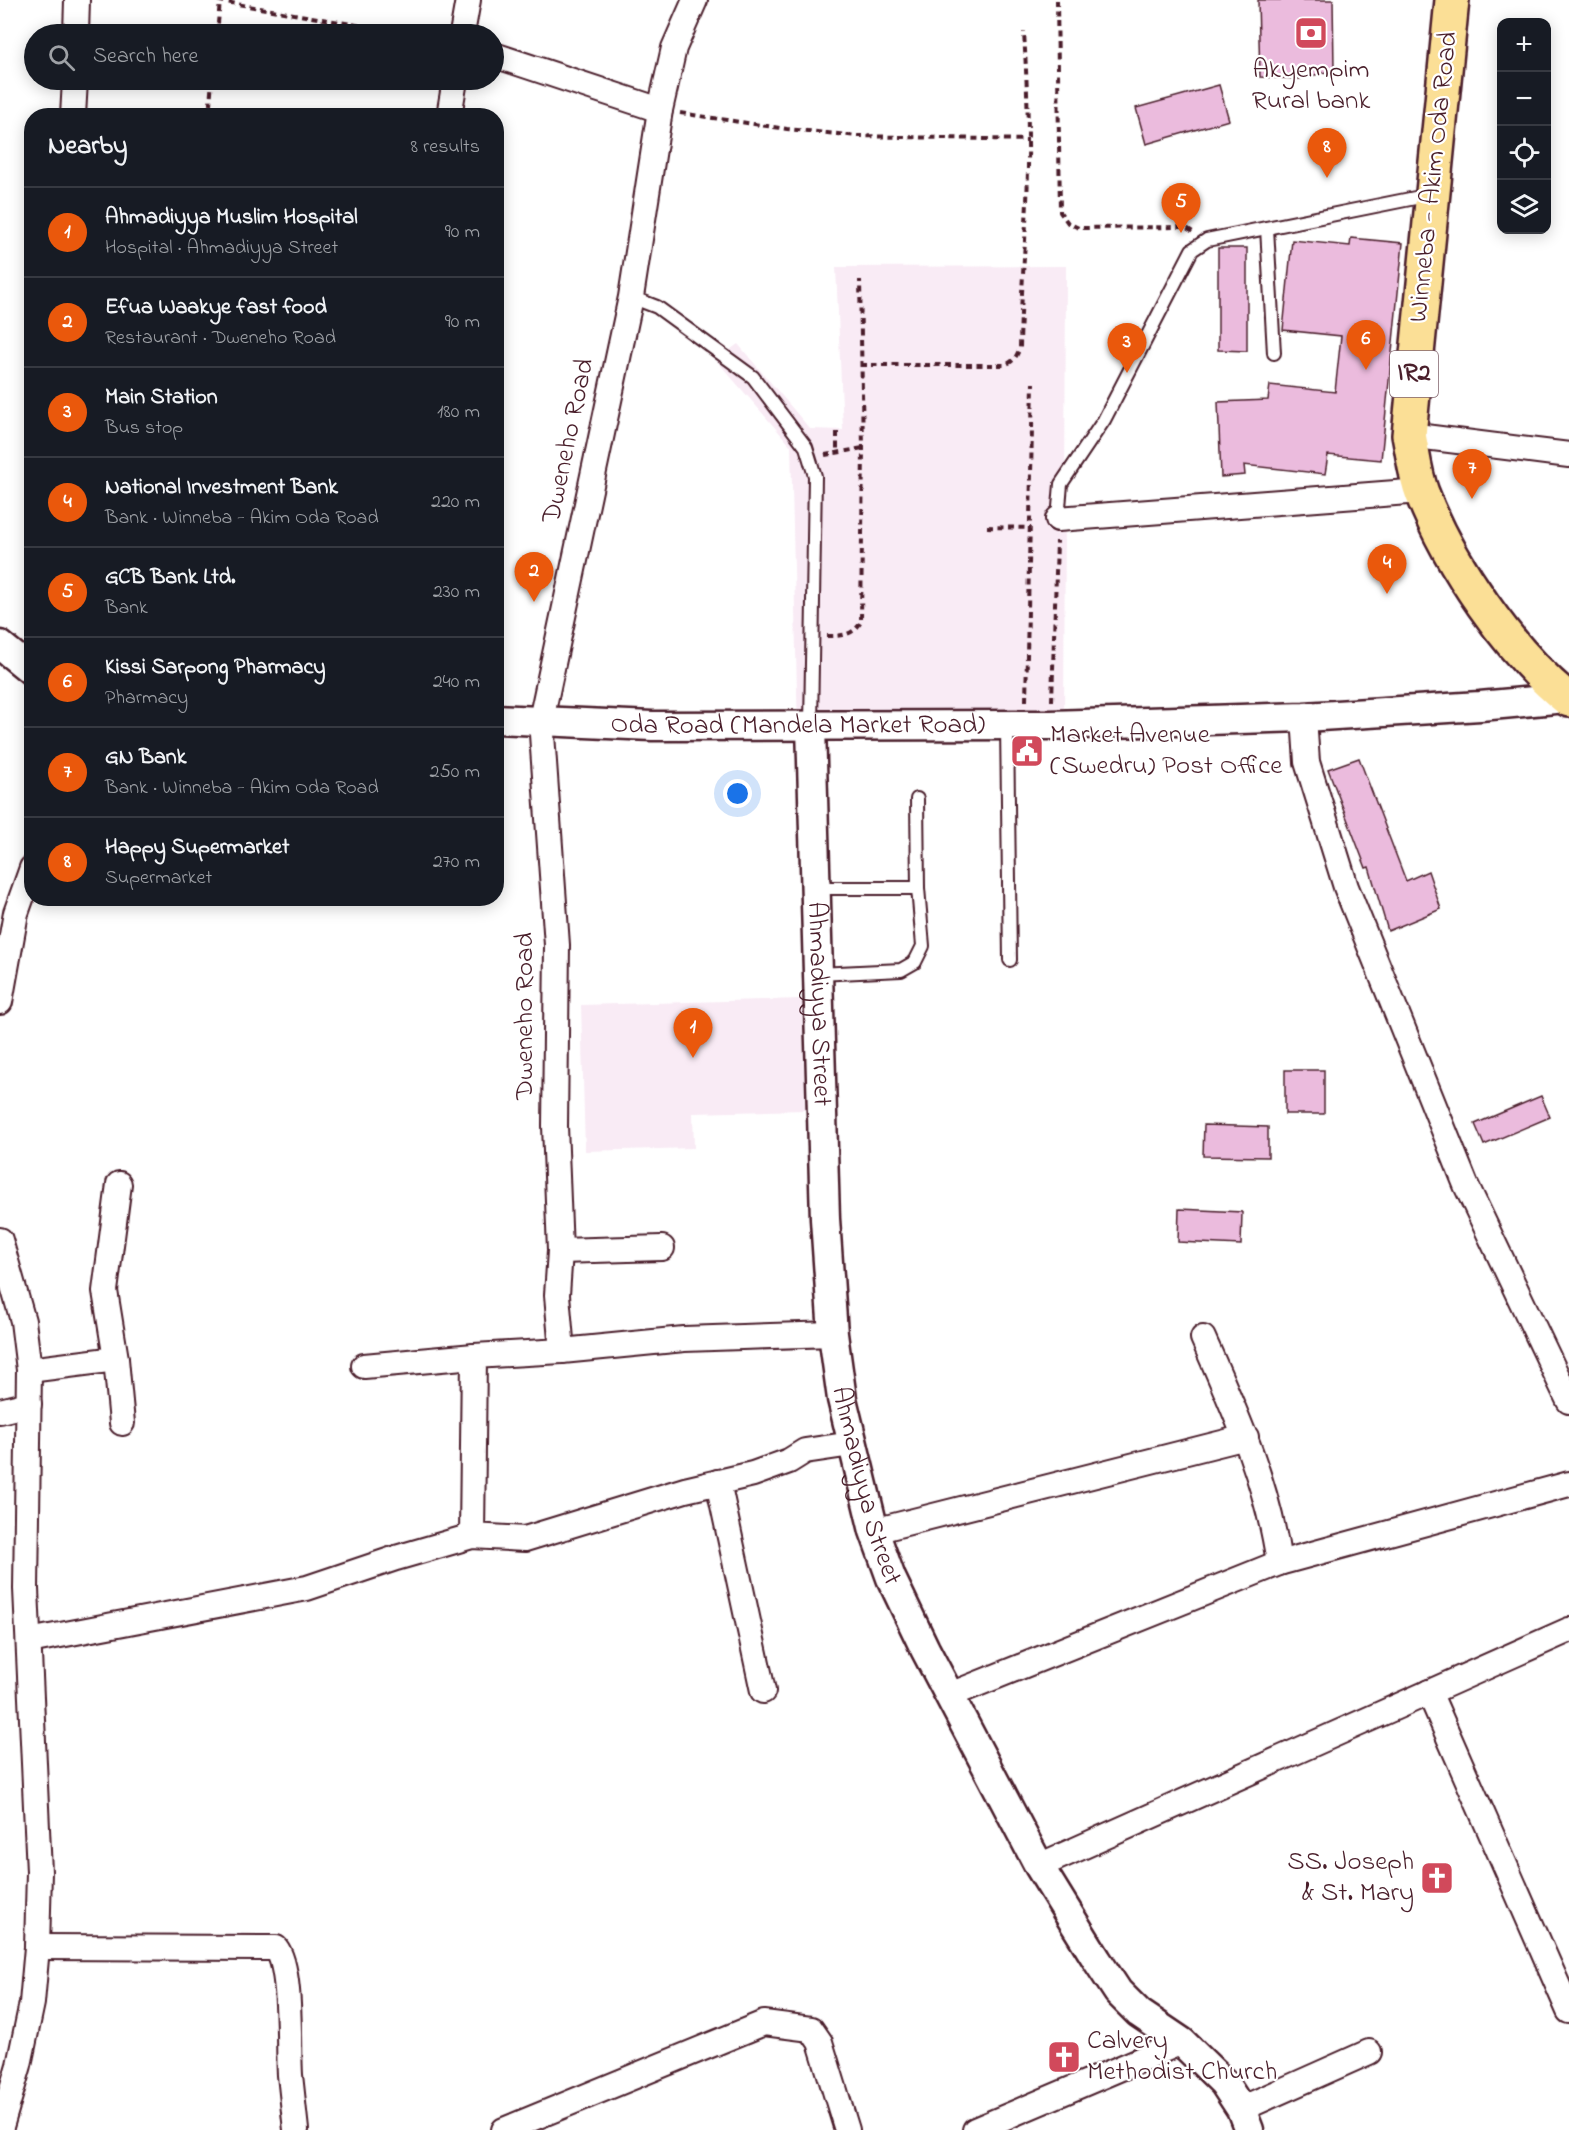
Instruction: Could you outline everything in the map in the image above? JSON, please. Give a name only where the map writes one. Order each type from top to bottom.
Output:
[{"type":"main road","name":"Winneba - Akim Oda Road","points":[[1452,0],[1409,435],[1421,491],[1443,538],[1471,586],[1510,640],[1568,699]]},
{"type":"street","points":[[76,24],[77,0]]},
{"type":"street","points":[[464,24],[468,0]]},
{"type":"street","name":"Dweneho Road","points":[[562,1351],[557,1295],[560,1251],[555,1126],[557,945],[541,720],[631,297],[660,110],[674,48],[695,0]]},
{"type":"street","points":[[504,58],[660,110]]},
{"type":"street","points":[[73,108],[74,90]]},
{"type":"street","points":[[450,108],[453,90]]},
{"type":"street","points":[[1409,435],[1569,455]]},
{"type":"street","points":[[1058,519],[1421,491]]},
{"type":"street","points":[[0,645],[24,664]]},
{"type":"street","name":"Oda Road (Mandela Market Road)","points":[[504,719],[652,726],[1028,724],[1304,717],[1568,699]]},
{"type":"street","points":[[1304,717],[1307,762],[1346,887],[1466,1185],[1569,1401]]},
{"type":"street","name":"Ahmadiyya Street","points":[[811,726],[825,1219],[833,1334],[852,1443],[874,1530],[891,1578],[1039,1866],[1118,1992],[1139,2013],[1182,2042],[1224,2083],[1245,2119]]},
{"type":"street","points":[[0,1002],[16,913],[24,890]]},
{"type":"street","points":[[119,1184],[105,1292],[116,1359],[122,1423]]},
{"type":"street","points":[[0,1240],[23,1321],[29,1370],[26,1589],[39,1872],[37,1947],[32,2003],[19,2065],[0,2130]]},
{"type":"street","points":[[560,1251],[662,1248]]},
{"type":"street","points":[[364,1366],[684,1339],[833,1334]]},
{"type":"street","points":[[1203,1338],[1246,1437],[1274,1529],[1279,1563]]},
{"type":"street","points":[[472,1536],[474,1356]]},
{"type":"street","points":[[29,1370],[116,1359]]},
{"type":"street","points":[[0,1411],[29,1404]]},
{"type":"street","points":[[874,1530],[1246,1437]]},
{"type":"street","points":[[29,1641],[307,1588],[396,1558],[472,1536],[525,1539],[718,1482],[753,1474],[822,1446],[852,1443]]},
{"type":"street","points":[[718,1482],[763,1691]]},
{"type":"street","points":[[950,1695],[1279,1563],[1569,1484]]},
{"type":"street","points":[[1039,1866],[1569,1630]]},
{"type":"street","points":[[1429,1692],[1569,2011]]},
{"type":"street","points":[[37,1947],[276,1948],[281,1954],[285,1974],[290,2075],[296,2130]]},
{"type":"street","points":[[504,2130],[764,2024],[811,2029],[820,2042],[847,2130]]},
{"type":"street","points":[[975,2130],[1182,2042]]},
{"type":"street","points":[[1245,2119],[1369,2052]]},
{"type":"lane","points":[[1058,519],[1061,484],[1104,420],[1192,250],[1207,240],[1431,195]]},
{"type":"lane","points":[[1267,228],[1274,353]]},
{"type":"lane","points":[[631,297],[657,307],[753,377],[806,447],[811,458],[815,476],[811,726]]},
{"type":"lane","points":[[1010,960],[1028,724]]},
{"type":"lane","points":[[818,974],[901,970],[915,962],[923,946],[918,888],[917,800]]},
{"type":"lane","points":[[815,888],[918,888]]},
{"type":"path","points":[[1057,0],[1060,212],[1068,223],[1079,228],[1185,227],[1207,240]]},
{"type":"path","points":[[217,24],[220,1],[351,24]]},
{"type":"path","points":[[861,365],[1004,365],[1012,362],[1020,348],[1028,140],[1024,32]]},
{"type":"path","points":[[210,108],[211,90]]},
{"type":"path","points":[[660,110],[788,129],[858,136],[1028,140]]},
{"type":"path","points":[[812,636],[842,636],[855,631],[861,622],[863,448],[860,280]]},
{"type":"path","points":[[1028,724],[1033,383]]},
{"type":"path","points":[[837,432],[837,452]]},
{"type":"path","points":[[811,458],[863,448]]},
{"type":"path","points":[[1028,724],[1058,519]]},
{"type":"path","points":[[987,527],[1031,528]]},
{"type":"shaded area","points":[[1066,266],[1064,733],[798,733],[791,446],[716,360],[738,344],[810,429],[843,430],[836,267]]},
{"type":"shaded area","points":[[802,999],[805,1110],[693,1113],[694,1148],[585,1151],[581,1005]]},
{"type":"building","points":[[1258,0],[1333,0],[1334,70],[1300,79],[1260,77]]},
{"type":"building","points":[[1219,85],[1229,120],[1146,144],[1136,108]]},
{"type":"building","points":[[1351,238],[1403,243],[1381,460],[1328,455],[1325,474],[1244,465],[1245,475],[1221,477],[1218,402],[1268,400],[1270,385],[1335,392],[1341,336],[1283,330],[1292,240],[1350,246]]},
{"type":"building","points":[[1218,248],[1247,248],[1247,351],[1218,350]]},
{"type":"building","points":[[1359,758],[1406,881],[1428,871],[1441,909],[1388,931],[1369,867],[1366,868],[1328,769]]},
{"type":"building","points":[[1285,1070],[1324,1070],[1324,1114],[1285,1114]]},
{"type":"building","points":[[1541,1096],[1550,1117],[1484,1145],[1475,1124]]},
{"type":"building","points":[[1204,1125],[1268,1127],[1268,1157],[1203,1156]]},
{"type":"building","points":[[1179,1209],[1242,1212],[1241,1245],[1178,1242]]},
{"type":"place","name":"Akyempim Rural bank","points":[[1311,33]]},
{"type":"place","name":"Happy Supermarket","points":[[1327,178]]},
{"type":"place","name":"GCB Bank Ltd.","points":[[1181,233]]},
{"type":"place","name":"Kissi Sarpong Pharmacy","points":[[1366,370]]},
{"type":"place","name":"Main Station","points":[[1127,373]]},
{"type":"place","name":"GN Bank","points":[[1472,499]]},
{"type":"place","name":"National Investment Bank","points":[[1387,594]]},
{"type":"place","name":"Efua Waakye fast food","points":[[534,602]]},
{"type":"place","name":"Market Avenue (Swedru) Post Office","points":[[1027,751]]},
{"type":"place","name":"Ahmadiyya Muslim Hospital","points":[[693,1058]]},
{"type":"place","name":"SS. Joseph & St. Mary","points":[[1437,1878]]},
{"type":"place","name":"Calvery Methodist Church","points":[[1064,2057]]}]
